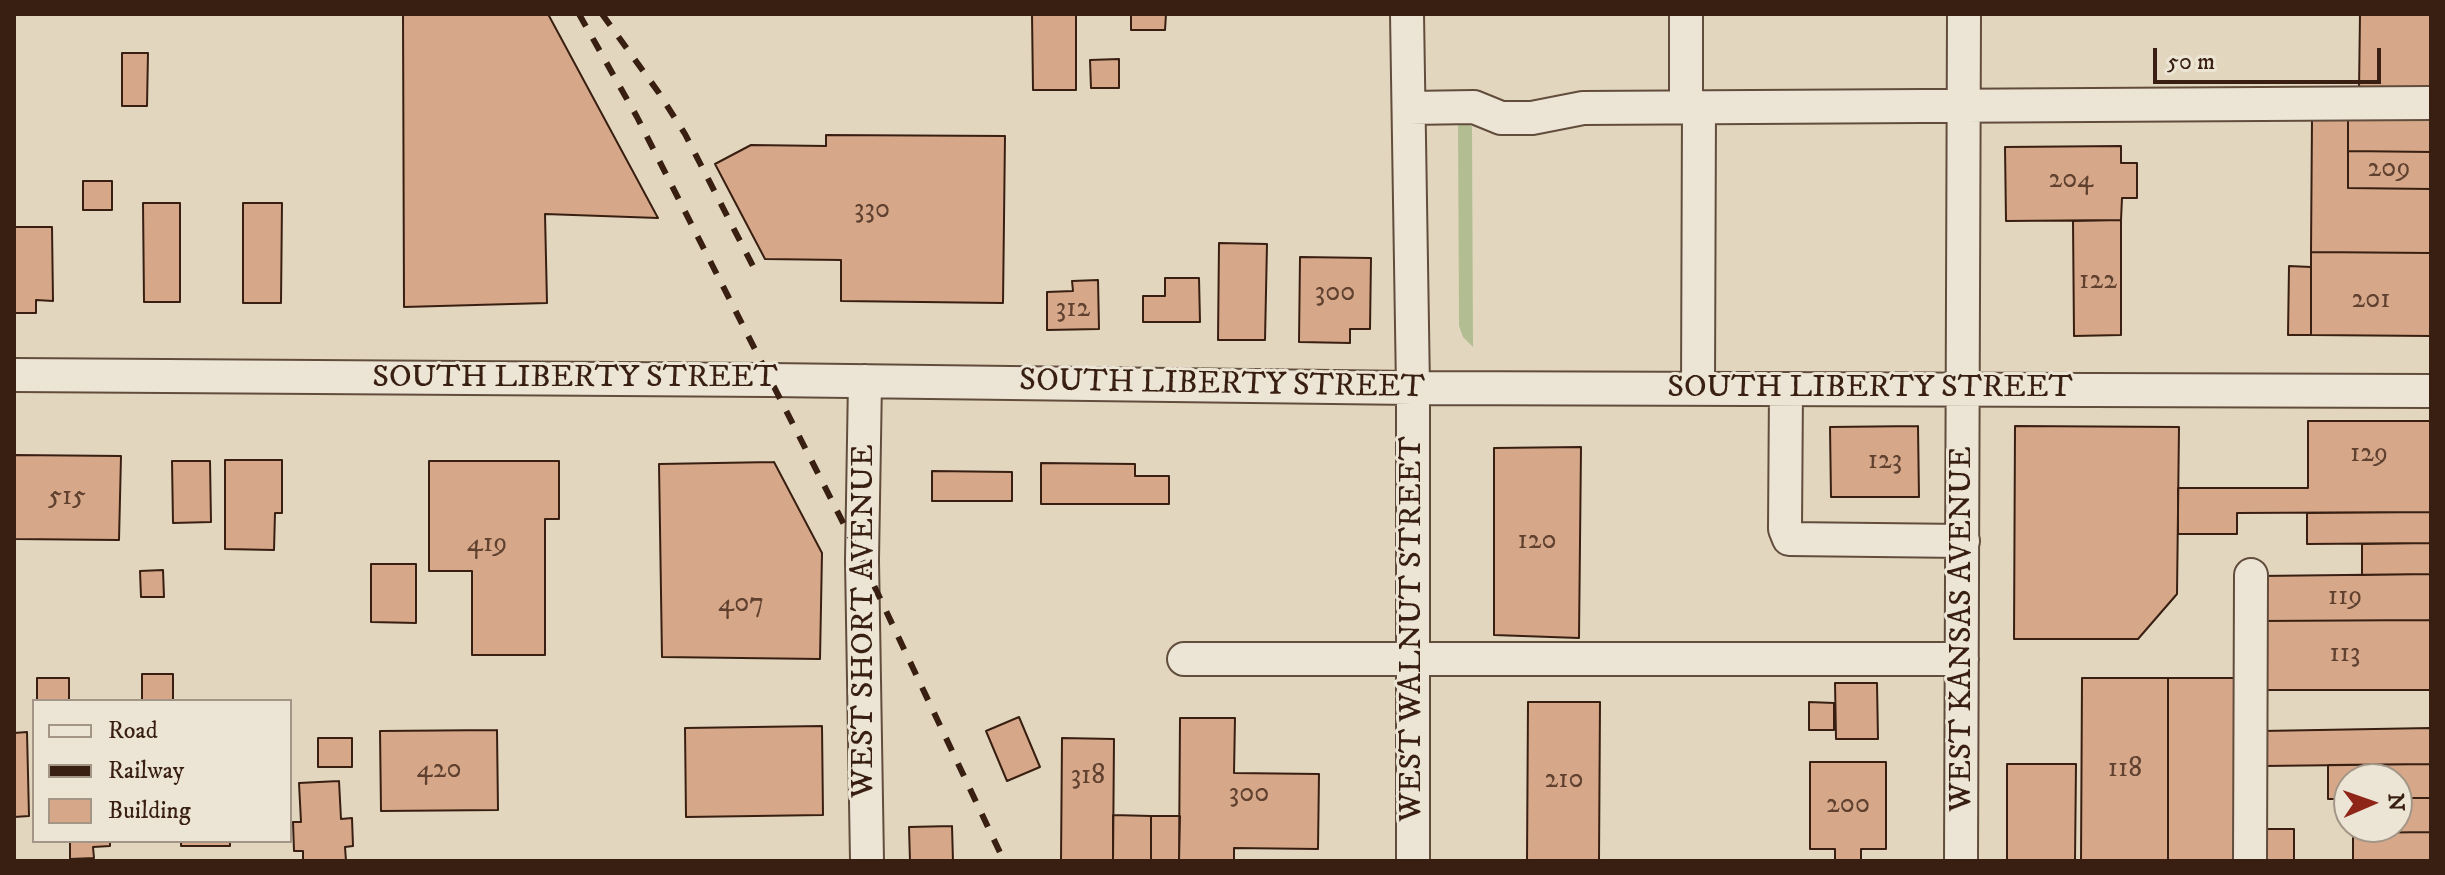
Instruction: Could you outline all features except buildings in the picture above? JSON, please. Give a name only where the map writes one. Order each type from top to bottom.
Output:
[{"type":"street","name":"WEST WALNUT STREET","points":[[1407,14],[1413,388],[1413,861]]},
{"type":"street","points":[[1686,14],[1692,107],[1698,389]]},
{"type":"street","name":"WEST KANSAS AVENUE","points":[[1961,861],[1964,14]]},
{"type":"street","points":[[1409,108],[1474,107],[1501,118],[1532,118],[1583,108],[2431,103]]},
{"type":"street","name":"SOUTH LIBERTY STREET","points":[[14,375],[1413,388],[2431,391]]},
{"type":"street","name":"WEST SHORT AVENUE","points":[[865,381],[862,560],[867,861]]},
{"type":"street","points":[[1786,389],[1785,529],[1789,539],[1963,541]]},
{"type":"street","points":[[2250,861],[2251,575]]},
{"type":"street","points":[[1184,659],[1962,659]]},
{"type":"green space","points":[[1458,120],[1467,121],[1472,127],[1473,347],[1463,337],[1459,326]]},
{"type":"railway","points":[[579,14],[637,117],[862,560],[1004,861]]},
{"type":"railway","points":[[602,14],[685,134],[756,272]]}]
